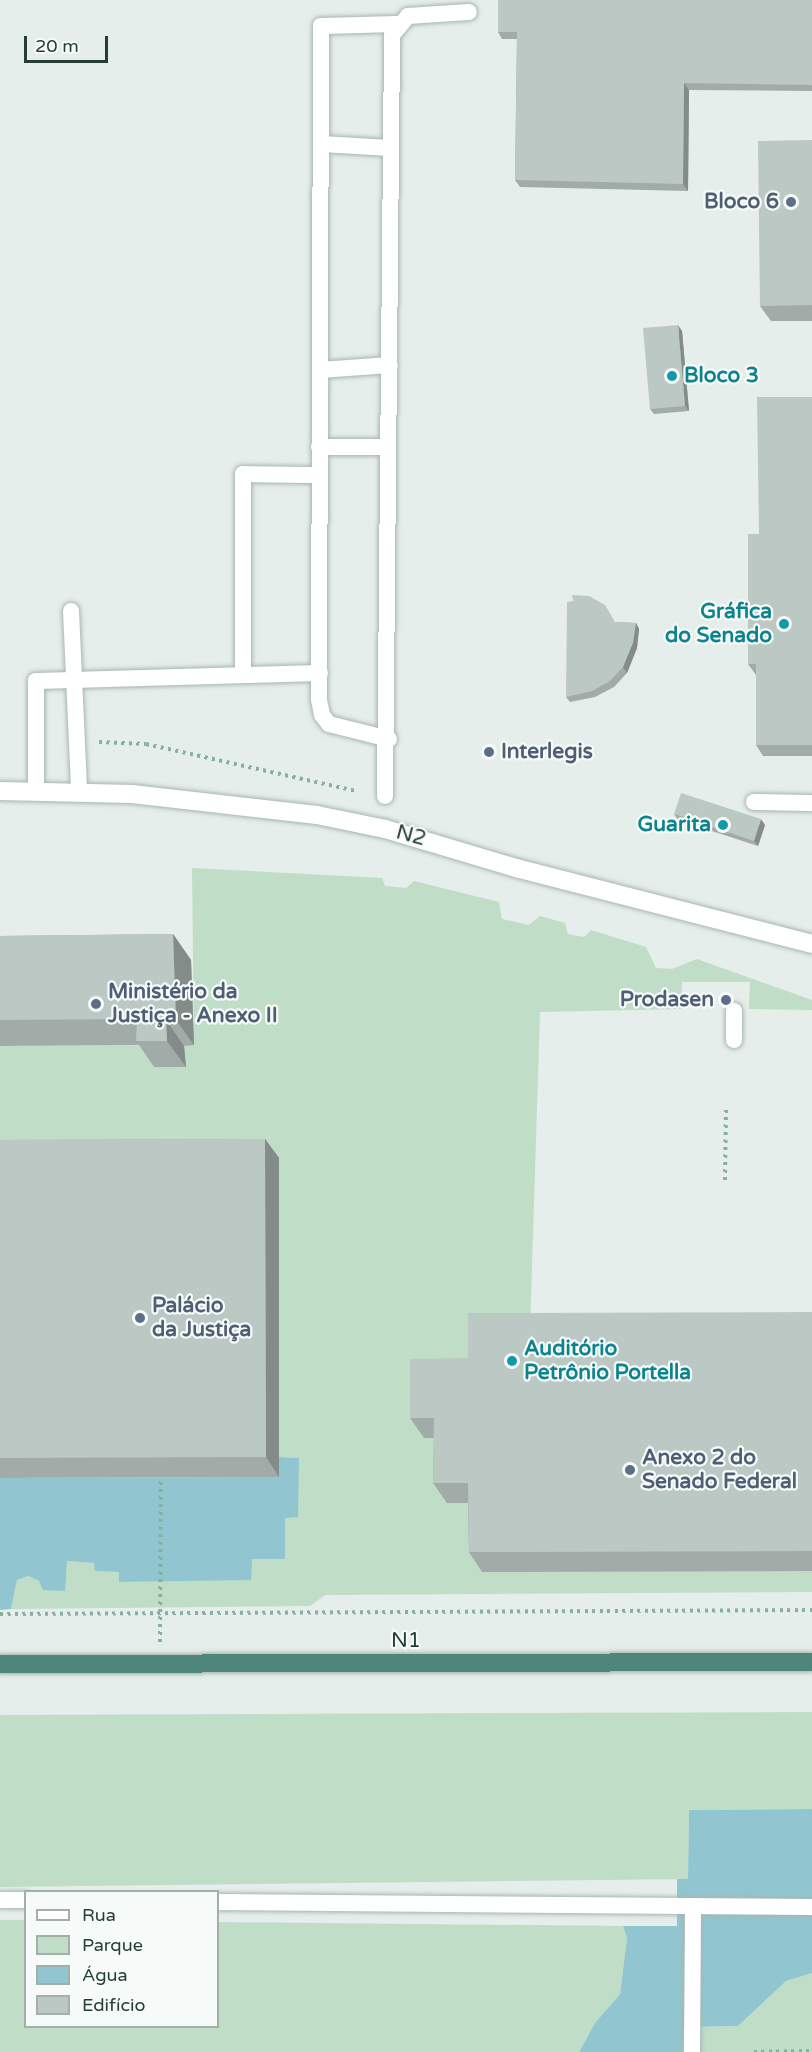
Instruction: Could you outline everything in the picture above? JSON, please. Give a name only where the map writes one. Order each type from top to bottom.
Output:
[{"type":"highway","name":"N1","points":[[0,1664],[812,1662]]},
{"type":"main road","name":"N2","points":[[0,790],[79,790],[240,805],[374,827],[812,944]]},
{"type":"lane","points":[[385,796],[389,739],[388,447],[392,35],[398,24],[408,16],[469,12]]},
{"type":"lane","points":[[389,739],[329,724],[322,715],[319,475],[321,26],[398,24]]},
{"type":"lane","points":[[321,144],[391,148]]},
{"type":"lane","points":[[320,370],[390,365]]},
{"type":"lane","points":[[319,447],[388,447]]},
{"type":"lane","points":[[243,674],[243,474],[319,475]]},
{"type":"lane","points":[[71,611],[77,680],[79,790]]},
{"type":"lane","points":[[36,790],[36,681],[243,674],[320,674]]},
{"type":"lane","points":[[754,802],[812,803]]},
{"type":"lane","points":[[734,1011],[734,1040]]},
{"type":"lane","points":[[0,1900],[24,1900]]},
{"type":"lane","points":[[219,1902],[620,1904],[693,1908],[812,1906]]},
{"type":"lane","points":[[692,2052],[693,1908]]},
{"type":"path","points":[[77,742],[146,744],[357,790]]},
{"type":"path","points":[[725,1180],[726,1110]]},
{"type":"path","points":[[159,1664],[161,1478]]},
{"type":"path","points":[[0,1614],[812,1610]]},
{"type":"path","points":[[754,2052],[812,2051]]},
{"type":"green space","points":[[192,868],[382,878],[385,886],[406,888],[414,881],[499,902],[502,919],[529,925],[540,916],[565,923],[568,934],[584,937],[591,930],[646,947],[656,968],[672,969],[697,959],[812,1000],[812,1010],[749,1009],[750,982],[682,982],[681,1009],[540,1012],[530,1331],[447,1438],[482,1503],[812,1571],[812,1592],[325,1595],[310,1606],[11,1609],[17,1580],[28,1576],[39,1581],[67,1561],[95,1563],[95,1571],[120,1572],[120,1582],[161,1581],[252,1559],[285,1559],[285,1517],[298,1517],[298,1458],[279,1457],[0,1159],[0,1046],[194,1045]]},
{"type":"green space","points":[[812,1712],[812,1809],[689,1810],[688,1879],[0,1887],[0,1715]]},
{"type":"green space","points":[[0,1920],[24,1920],[24,2028],[219,2028],[219,1922],[623,1926],[627,1938],[620,1994],[595,2023],[579,2052],[0,2052]]},
{"type":"green space","points":[[812,1973],[812,2052],[683,2052],[683,2027],[738,2026],[786,1981]]},
{"type":"water","points":[[279,1457],[299,1458],[298,1517],[285,1518],[285,1559],[252,1559],[251,1580],[119,1582],[119,1572],[95,1571],[94,1563],[67,1561],[65,1591],[43,1590],[39,1581],[28,1576],[17,1580],[11,1609],[0,1610],[0,1478],[279,1477]]},
{"type":"water","points":[[812,1809],[812,1973],[786,1981],[738,2026],[683,2027],[683,2052],[579,2052],[595,2023],[620,1994],[627,1938],[623,1926],[677,1926],[677,1879],[688,1879],[689,1810]]},
{"type":"building","points":[[498,0],[812,0],[812,85],[684,83],[683,184],[515,180],[517,32],[498,32]]},
{"type":"building","name":"Bloco 6","points":[[812,140],[812,305],[760,306],[758,141]]},
{"type":"building","name":"Bloco 3","points":[[678,325],[685,406],[650,409],[643,328]]},
{"type":"building","points":[[757,397],[812,397],[812,745],[756,745],[756,664],[748,664],[748,534],[759,534]]},
{"type":"building","points":[[572,595],[589,596],[605,605],[615,622],[636,623],[633,643],[623,667],[610,681],[592,691],[566,697],[567,602],[573,601]]},
{"type":"building","points":[[681,793],[761,819],[754,841],[674,814]]},
{"type":"building","name":"Ministério da Justiça - Anexo II","points":[[173,934],[176,1020],[166,1020],[167,1041],[136,1041],[137,1019],[0,1020],[0,936]]},
{"type":"building","name":"Palácio da Justiça","points":[[265,1139],[266,1457],[0,1458],[0,1140]]},
{"type":"building","name":"Anexo 2 do Senado Federal","points":[[812,1312],[812,1551],[469,1552],[468,1483],[433,1483],[434,1418],[410,1418],[410,1359],[468,1358],[468,1313]]},
{"type":"place","name":"Bloco 6","points":[[791,202]]},
{"type":"place","name":"Bloco 3","points":[[672,376]]},
{"type":"place","name":"Gráfica do Senado","points":[[784,624]]},
{"type":"place","name":"Interlegis","points":[[489,752]]},
{"type":"place","name":"Guarita","points":[[723,825]]},
{"type":"place","name":"Prodasen","points":[[726,1000]]},
{"type":"place","name":"Ministério da Justiça - Anexo II","points":[[96,1004]]},
{"type":"place","name":"Palácio da Justiça","points":[[140,1318]]},
{"type":"place","name":"Auditório Petrônio Portella","points":[[512,1361]]},
{"type":"place","name":"Anexo 2 do Senado Federal","points":[[630,1470]]}]
